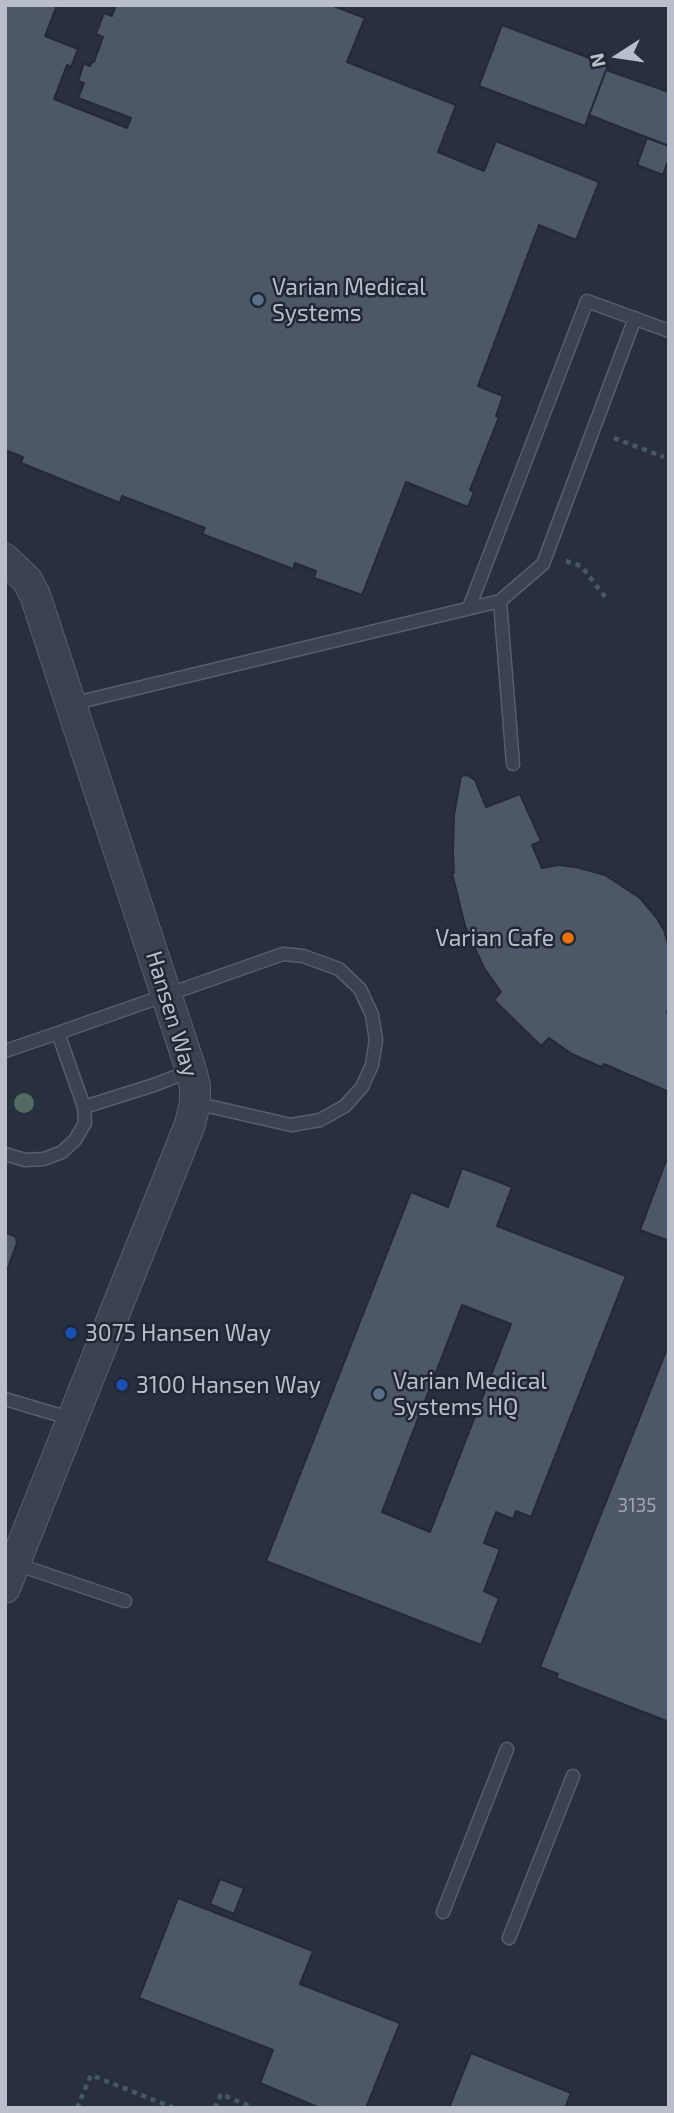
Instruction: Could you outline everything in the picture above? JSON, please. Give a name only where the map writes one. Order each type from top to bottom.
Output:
[{"type":"street","name":"Hansen Way","points":[[5,559],[27,580],[35,595],[195,1086],[195,1103],[190,1124],[8,1578]]},
{"type":"lane","points":[[469,608],[587,301],[669,331]]},
{"type":"lane","points":[[71,704],[500,601],[543,564],[635,318]]},
{"type":"lane","points":[[500,601],[513,764]]},
{"type":"lane","points":[[5,1051],[284,954],[303,956],[339,969],[360,989],[372,1015],[376,1040],[372,1065],[362,1087],[345,1106],[320,1120],[291,1125],[195,1103]]},
{"type":"lane","points":[[5,1154],[25,1160],[44,1159],[62,1152],[75,1140],[85,1123],[85,1107],[58,1033]]},
{"type":"lane","points":[[85,1107],[154,1086],[191,1070]]},
{"type":"lane","points":[[5,1399],[72,1419]]},
{"type":"lane","points":[[8,1578],[125,1601]]},
{"type":"lane","points":[[443,1912],[507,1749]]},
{"type":"lane","points":[[509,1937],[573,1776]]},
{"type":"path","points":[[614,438],[664,457]]},
{"type":"path","points":[[566,561],[581,566],[606,598]]},
{"type":"path","points":[[77,2108],[91,2075],[174,2108]]},
{"type":"path","points":[[215,2108],[221,2094],[254,2108]]},
{"type":"building","name":"Varian Medical Systems","points":[[5,5],[57,5],[45,36],[78,49],[71,67],[67,65],[54,99],[127,128],[131,118],[78,98],[84,83],[78,81],[84,63],[90,66],[94,62],[103,37],[96,34],[104,13],[112,16],[116,5],[331,5],[365,18],[347,62],[456,105],[438,152],[484,171],[496,141],[599,182],[576,240],[539,225],[478,386],[503,396],[496,416],[499,417],[470,490],[474,492],[468,507],[406,482],[362,595],[314,578],[316,571],[295,563],[293,569],[202,534],[205,528],[122,496],[120,503],[21,463],[23,457],[5,450]]},
{"type":"building","points":[[502,25],[608,65],[585,126],[479,86]]},
{"type":"building","points":[[606,70],[669,92],[669,146],[589,115]]},
{"type":"building","points":[[647,138],[669,146],[669,158],[663,175],[637,165]]},
{"type":"building","name":"Varian Cafe","points":[[467,775],[475,780],[486,807],[520,794],[541,841],[532,845],[542,868],[558,865],[576,867],[605,875],[640,898],[656,917],[664,930],[669,948],[669,1092],[604,1064],[601,1067],[572,1054],[549,1038],[541,1046],[494,1000],[501,992],[484,968],[465,926],[452,873],[454,815],[461,776]]},
{"type":"building","points":[[669,1153],[669,1241],[640,1230]]},
{"type":"building","name":"Varian Medical Systems HQ","points":[[462,1168],[512,1187],[497,1226],[626,1276],[531,1517],[516,1511],[513,1519],[496,1512],[484,1543],[500,1549],[484,1591],[499,1598],[481,1645],[266,1561],[411,1192],[448,1207]],"holes":[[[462,1305],[511,1324],[430,1532],[382,1512]]]},
{"type":"building","points":[[5,1232],[16,1237],[17,1243],[5,1276]]},
{"type":"building","points":[[669,1344],[669,1722],[556,1678],[558,1674],[540,1667]]},
{"type":"building","points":[[220,1879],[244,1888],[234,1914],[210,1904]]},
{"type":"building","points":[[178,1898],[313,1951],[300,1984],[400,2023],[366,2108],[320,2108],[260,2083],[273,2050],[139,1998]]},
{"type":"building","points":[[471,2053],[571,2093],[565,2108],[449,2108]]},
{"type":"place","name":"Varian Medical Systems","points":[[258,300]]},
{"type":"place","name":"Varian Cafe","points":[[568,938]]},
{"type":"place","name":"3075 Hansen Way","points":[[71,1333]]},
{"type":"place","name":"3100 Hansen Way","points":[[122,1385]]},
{"type":"place","name":"Varian Medical Systems HQ","points":[[379,1394]]}]
